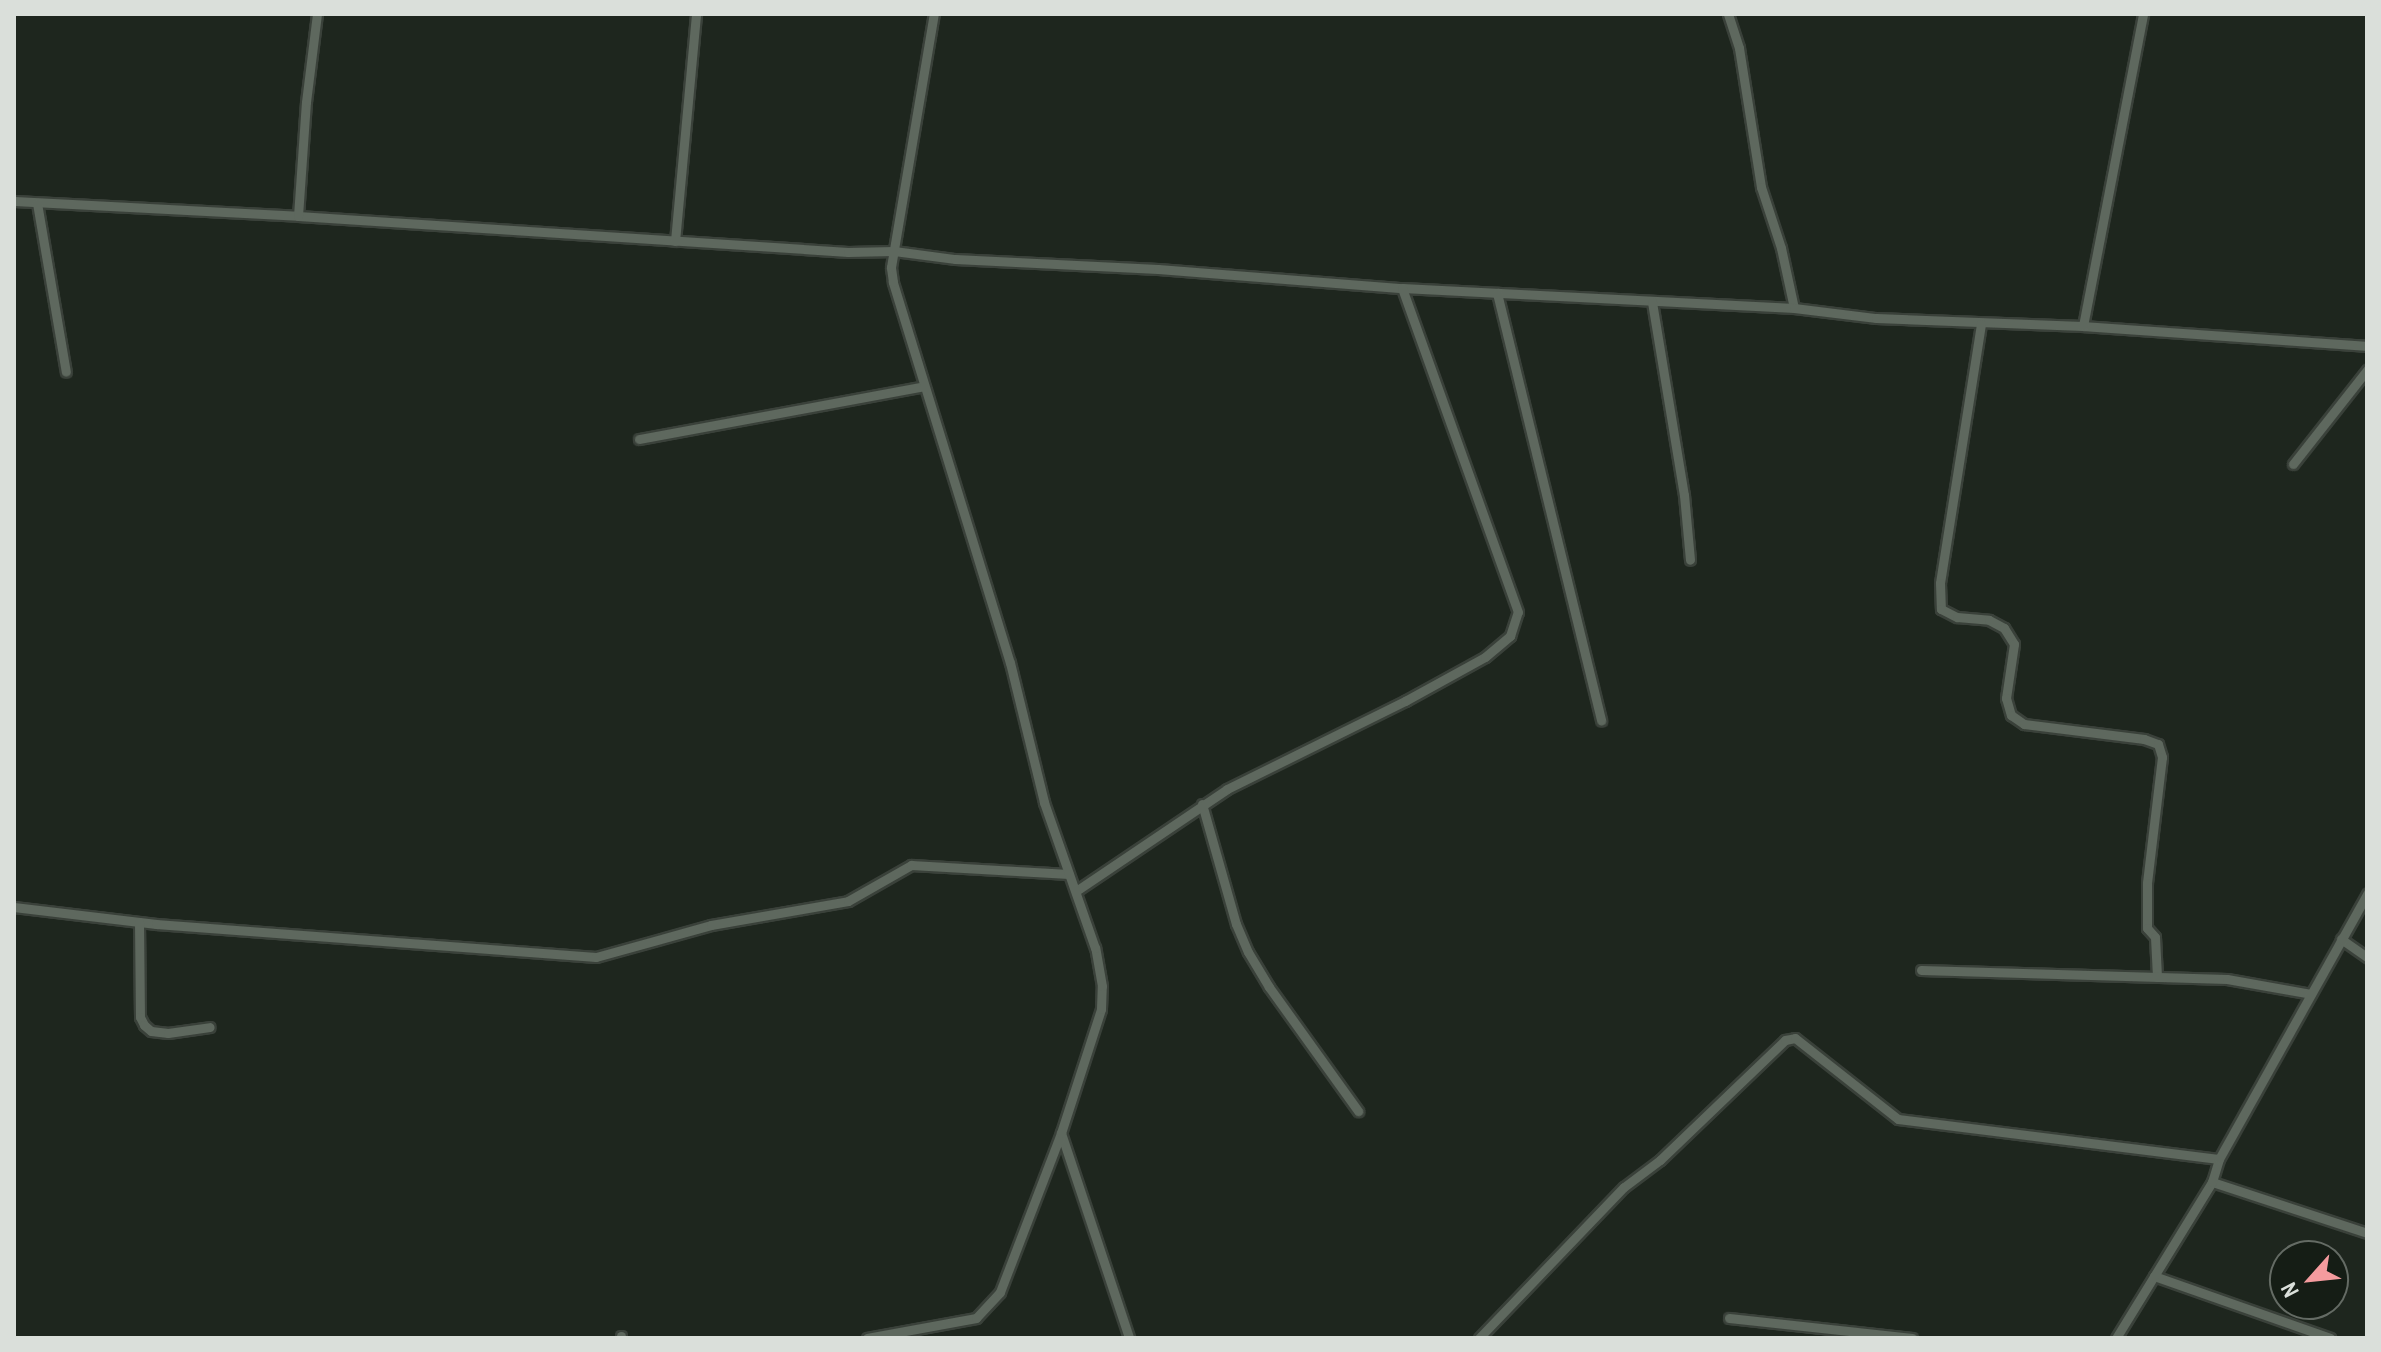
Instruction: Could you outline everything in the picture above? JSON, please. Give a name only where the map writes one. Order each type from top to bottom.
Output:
[{"type":"street","points":[[298,216],[306,102],[317,14]]},
{"type":"street","points":[[675,241],[696,14]]},
{"type":"street","points":[[867,1338],[976,1318],[989,1307],[1010,1275],[1101,1009],[1102,986],[1095,948],[1044,802],[1010,663],[893,282],[894,251],[934,14]]},
{"type":"street","points":[[1728,14],[1739,48],[1761,187],[1781,248],[1794,308]]},
{"type":"street","points":[[2083,326],[2143,14]]},
{"type":"street","points":[[14,201],[848,252],[894,251],[955,259],[1158,269],[1402,288],[1794,308],[1981,324],[2083,326],[2367,346]]},
{"type":"street","points":[[37,203],[66,372]]},
{"type":"street","points":[[1076,891],[1202,804],[1485,657],[1510,636],[1518,612],[1402,288]]},
{"type":"street","points":[[1497,293],[1601,721]]},
{"type":"street","points":[[1652,302],[1684,495],[1690,560]]},
{"type":"street","points":[[1981,324],[1940,583],[1941,609],[1957,617],[1989,620],[2004,628],[2014,644],[2006,698],[2011,715],[2024,724],[2132,737],[2158,744],[2162,757],[2147,883],[2147,928],[2155,937],[2157,977]]},
{"type":"street","points":[[2293,464],[2367,370]]},
{"type":"street","points":[[639,439],[924,386]]},
{"type":"street","points":[[1202,804],[1236,924],[1248,952],[1269,987],[1358,1111]]},
{"type":"street","points":[[14,907],[139,922],[596,957],[711,925],[848,901],[911,865],[1069,874]]},
{"type":"street","points":[[2116,1338],[2212,1182],[2219,1159],[2367,894]]},
{"type":"street","points":[[139,922],[140,1001],[144,1025],[151,1031],[168,1033],[210,1027]]},
{"type":"street","points":[[2341,939],[2367,957]]},
{"type":"street","points":[[1921,970],[2227,979],[2311,994]]},
{"type":"street","points":[[1479,1338],[1624,1187],[1660,1160],[1785,1040],[1795,1038],[1898,1119],[2219,1159]]},
{"type":"street","points":[[1061,1133],[1129,1338]]},
{"type":"street","points":[[2212,1182],[2367,1233]]},
{"type":"street","points":[[2154,1276],[2330,1338]]},
{"type":"street","points":[[1729,1318],[1912,1338]]}]
